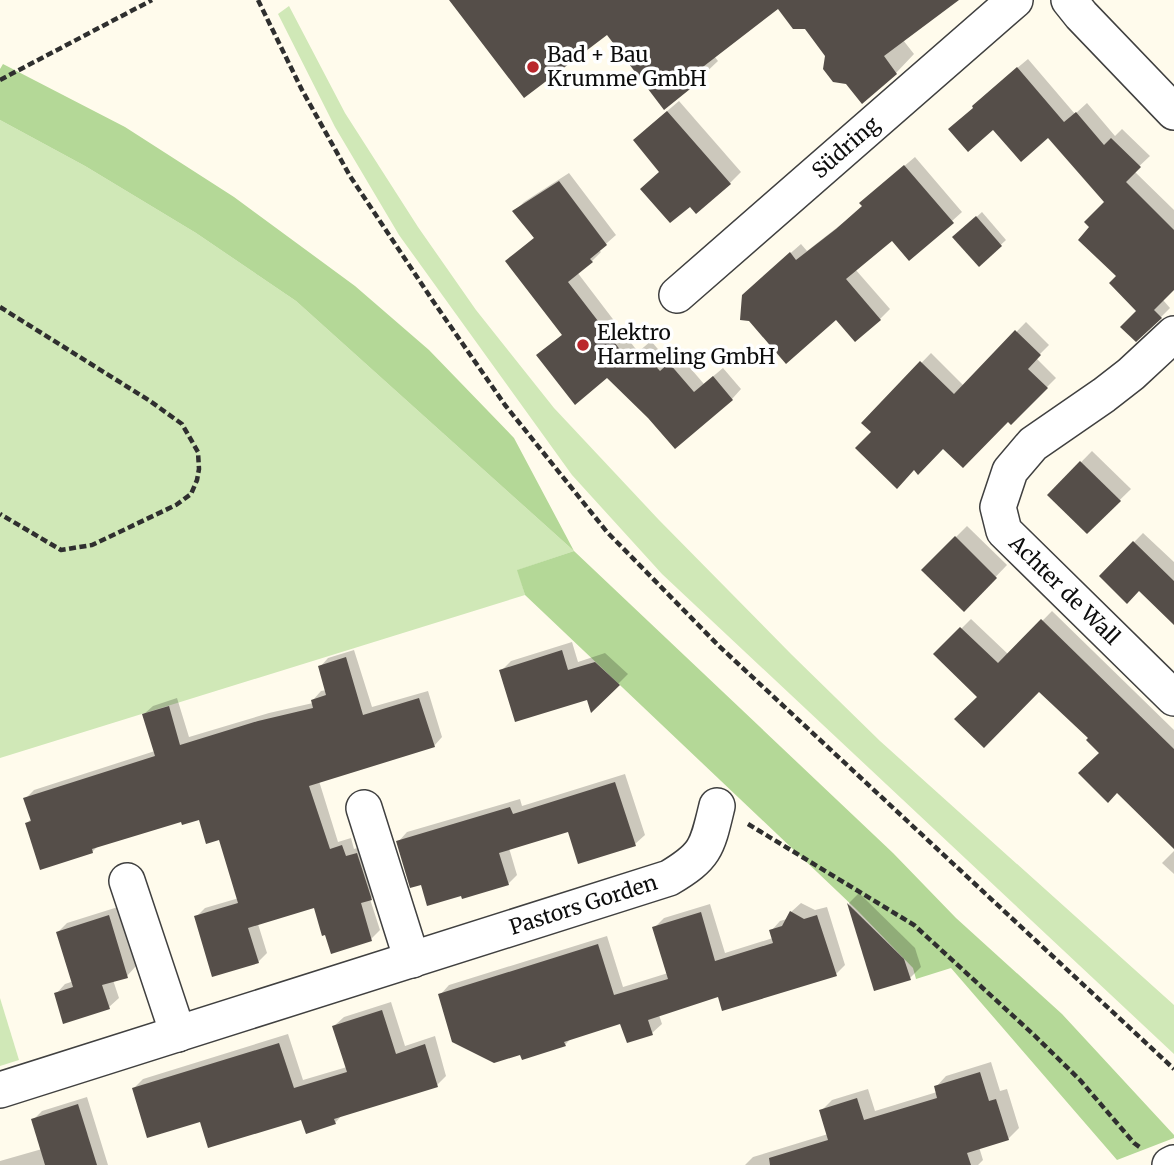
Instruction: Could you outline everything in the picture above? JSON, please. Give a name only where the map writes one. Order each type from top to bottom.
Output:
[{"type":"street","name":"Südring","points":[[677,295],[1015,0]]},
{"type":"street","points":[[1083,5],[1174,112]]},
{"type":"street","name":"Achter de Wall","points":[[1174,334],[1131,374],[1033,444],[1010,471],[998,507],[1004,531],[1174,698]]},
{"type":"street","name":"Pastors Gorden","points":[[0,1090],[668,878],[691,865],[704,850],[712,831],[717,806]]},
{"type":"street","points":[[364,808],[412,960]]},
{"type":"street","points":[[127,881],[178,1034]]},
{"type":"path","points":[[0,80],[152,0]]},
{"type":"path","points":[[258,0],[302,90],[350,176],[505,405],[607,532],[719,646],[1174,1069]]},
{"type":"path","points":[[0,307],[182,424],[198,452],[199,469],[191,494],[176,505],[92,545],[61,550],[0,514]]},
{"type":"path","points":[[717,806],[914,925],[1080,1080],[1134,1143],[1162,1159]]},
{"type":"green space","points":[[289,6],[345,113],[418,227],[476,310],[554,408],[659,520],[880,741],[1174,1005],[1174,1054],[662,574],[572,475],[399,235],[335,127],[278,14]]},
{"type":"green space","points":[[3,64],[125,127],[234,197],[355,286],[429,350],[514,438],[574,551],[296,301],[196,233],[85,166],[0,120],[0,69]]},
{"type":"green space","points":[[0,120],[85,166],[196,233],[296,301],[574,551],[518,570],[525,595],[0,758]]},
{"type":"green space","points":[[574,551],[893,853],[956,918],[1062,1014],[1174,1138],[1117,1160],[951,968],[916,979],[913,968],[857,910],[525,595],[517,570]]},
{"type":"green space","points":[[0,998],[19,1060],[0,1066]]},
{"type":"building","points":[[449,0],[959,0],[884,56],[897,74],[862,104],[846,84],[833,82],[823,69],[825,56],[805,29],[793,29],[778,9],[695,73],[700,81],[664,110],[607,35],[524,98]]},
{"type":"building","points":[[1017,67],[1064,122],[1076,112],[1104,145],[1111,138],[1141,167],[1126,182],[1174,230],[1174,290],[1154,310],[1162,318],[1136,342],[1120,327],[1136,311],[1109,283],[1116,276],[1078,240],[1089,227],[1084,222],[1104,202],[1048,138],[1021,162],[993,130],[968,152],[948,129]]},
{"type":"building","points":[[667,111],[731,184],[696,214],[690,207],[670,223],[640,189],[659,172],[633,140]]},
{"type":"building","points":[[904,165],[954,223],[909,261],[892,241],[846,279],[881,320],[855,342],[836,320],[786,364],[749,321],[740,320],[742,295],[790,252],[796,260],[836,229],[862,206],[859,203]]},
{"type":"building","points":[[559,181],[607,245],[590,259],[593,262],[568,282],[628,360],[640,349],[660,371],[669,363],[694,392],[713,376],[733,400],[675,449],[607,378],[575,405],[536,355],[562,335],[505,261],[534,238],[512,211]]},
{"type":"building","points":[[976,216],[1002,246],[979,267],[952,237]]},
{"type":"building","points":[[1015,330],[1041,355],[1028,369],[1048,388],[1011,425],[1008,422],[963,468],[943,449],[918,475],[914,470],[897,489],[855,448],[871,432],[861,423],[920,361],[954,394]]},
{"type":"building","points":[[1080,461],[1121,501],[1087,534],[1047,495]]},
{"type":"building","points":[[955,536],[997,578],[964,612],[921,570]]},
{"type":"building","points":[[1133,541],[1174,581],[1174,625],[1139,591],[1127,604],[1099,576]]},
{"type":"building","points":[[1041,619],[1174,749],[1174,849],[1117,793],[1108,803],[1078,773],[1099,753],[1086,740],[1088,738],[1039,692],[984,748],[954,719],[977,697],[933,654],[960,627],[998,663]]},
{"type":"building","points":[[562,650],[568,670],[595,662],[620,685],[591,713],[587,700],[515,722],[499,670]]},
{"type":"building","points":[[346,657],[363,715],[419,698],[435,747],[309,786],[330,849],[342,845],[346,856],[357,853],[372,900],[361,903],[372,941],[331,954],[325,935],[322,936],[314,908],[248,928],[259,963],[212,977],[194,916],[238,903],[219,840],[206,844],[199,820],[182,825],[181,822],[92,849],[93,853],[40,870],[25,823],[31,821],[23,798],[155,756],[142,714],[169,706],[180,745],[258,721],[313,708],[311,700],[326,695],[318,666]]},
{"type":"building","points":[[615,782],[636,846],[578,864],[568,832],[499,853],[509,885],[427,906],[421,885],[410,888],[396,841],[510,807],[513,814]]},
{"type":"building","points":[[847,903],[904,959],[911,980],[874,991]]},
{"type":"building","points":[[790,911],[804,919],[817,915],[837,976],[722,1011],[718,997],[648,1020],[653,1035],[627,1043],[620,1024],[564,1042],[566,1046],[522,1060],[520,1055],[494,1063],[452,1042],[438,994],[598,944],[614,995],[668,979],[652,927],[701,912],[715,961],[773,943],[769,930],[782,926]]},
{"type":"building","points":[[109,915],[128,978],[102,985],[110,1009],[63,1024],[54,993],[73,987],[56,932]]},
{"type":"building","points":[[382,1010],[396,1054],[425,1044],[438,1087],[334,1119],[336,1124],[306,1134],[301,1120],[208,1148],[200,1122],[147,1138],[132,1088],[279,1043],[294,1088],[347,1072],[332,1026]]},
{"type":"building","points":[[980,1072],[989,1101],[996,1099],[1009,1140],[967,1153],[971,1165],[770,1165],[769,1158],[828,1140],[819,1110],[857,1098],[864,1120],[937,1098],[934,1086]]},
{"type":"building","points":[[78,1104],[97,1165],[45,1165],[31,1119]]},
{"type":"place","name":"Bad + Bau Krumme GmbH","points":[[533,67]]},
{"type":"place","name":"Elektro Harmeling GmbH","points":[[583,345]]}]
